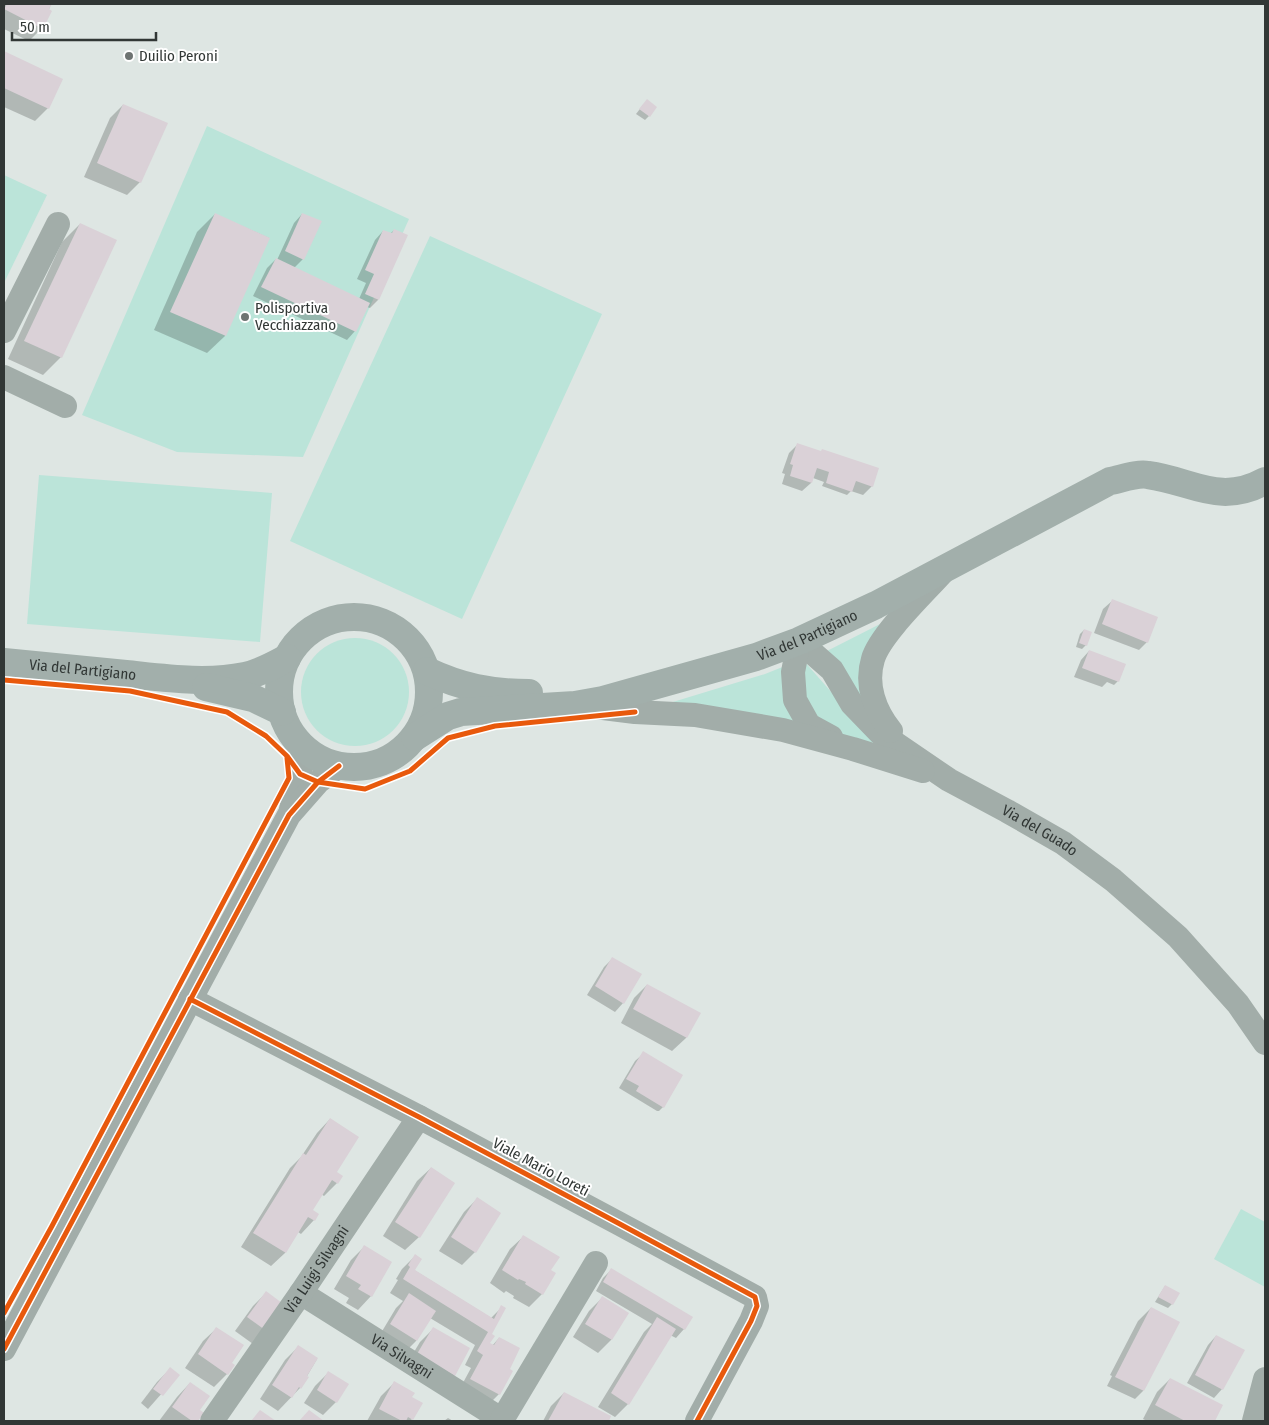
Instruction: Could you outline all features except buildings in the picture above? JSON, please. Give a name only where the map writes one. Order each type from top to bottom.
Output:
[{"type":"main road","name":"Via del Partigiano","points":[[415,737],[448,716],[462,712],[575,705],[622,695],[756,657],[799,641],[876,605],[1110,481],[1147,474],[1209,491],[1228,492],[1251,488],[1265,481]]},
{"type":"main road","points":[[361,617],[383,623],[402,634],[417,650],[427,671],[430,694],[426,716],[415,737],[400,752],[381,763],[360,767],[338,766],[319,759],[303,747],[290,731],[282,712],[279,694],[281,675],[287,658],[300,640],[318,626],[339,619],[361,617]]},
{"type":"main road","name":"Via del Partigiano","points":[[4,662],[194,680],[246,676],[265,670],[287,658]]},
{"type":"main road","name":"Via del Partigiano","points":[[427,671],[464,686],[491,691],[574,692],[660,684]]},
{"type":"main road","name":"Via del Partigiano","points":[[161,678],[253,698],[282,712]]},
{"type":"street","points":[[4,331],[58,224]]},
{"type":"street","points":[[4,378],[65,406]]},
{"type":"street","points":[[908,752],[886,724],[874,701],[869,680],[873,658],[887,634],[947,568]]},
{"type":"street","points":[[799,641],[793,672],[795,700],[809,725],[853,749]]},
{"type":"street","name":"Via del Guado","points":[[799,641],[832,670],[852,704],[880,733],[949,780],[1063,843],[1113,880],[1178,938],[1238,1004],[1265,1042]]},
{"type":"street","points":[[575,705],[634,712],[695,715],[783,730],[853,749],[949,780]]},
{"type":"street","points":[[289,815],[300,774],[303,747]]},
{"type":"street","points":[[4,1349],[289,815],[318,782],[338,766]]},
{"type":"street","name":"Viale Mario Loreti","points":[[190,999],[419,1117],[755,1297],[757,1306],[751,1321],[697,1421]]},
{"type":"street","name":"Via Luigi Silvagni","points":[[212,1421],[301,1293],[419,1117]]},
{"type":"street","name":"Via Silvagni","points":[[301,1293],[503,1420],[596,1263]]},
{"type":"street","points":[[1254,1421],[1265,1379]]},
{"type":"green space","name":"Polisportiva Vecchiazzano","points":[[207,126],[409,219],[303,457],[177,452],[82,415]]},
{"type":"green space","points":[[4,175],[47,195],[4,283]]},
{"type":"green space","points":[[430,236],[602,314],[462,619],[290,541]]},
{"type":"green space","points":[[39,475],[272,493],[260,642],[27,624]]},
{"type":"green space","points":[[888,620],[866,708],[823,653]]},
{"type":"green space","points":[[355,638],[376,642],[393,654],[405,671],[409,692],[405,713],[393,730],[376,742],[355,746],[334,742],[317,730],[305,713],[301,692],[305,671],[317,654],[334,642]]},
{"type":"green space","points":[[803,660],[856,720],[891,753],[826,730],[801,694]]},
{"type":"green space","points":[[785,666],[804,730],[663,705],[765,674]]},
{"type":"green space","points":[[1241,1209],[1265,1222],[1265,1287],[1214,1259]]},
{"type":"cycle path","points":[[4,680],[130,691],[227,712],[266,736],[287,756],[300,774],[318,782],[365,789],[410,771],[448,738],[495,726],[635,712]]},
{"type":"cycle path","points":[[4,1313],[289,778],[287,758]]},
{"type":"cycle path","points":[[4,1349],[289,815],[318,782],[339,766]]},
{"type":"cycle path","points":[[190,999],[419,1117],[755,1297],[757,1306],[751,1321],[697,1421]]},
{"type":"place","name":"Duilio Peroni","points":[[129,56]]},
{"type":"place","name":"Polisportiva Vecchiazzano","points":[[245,317]]}]
